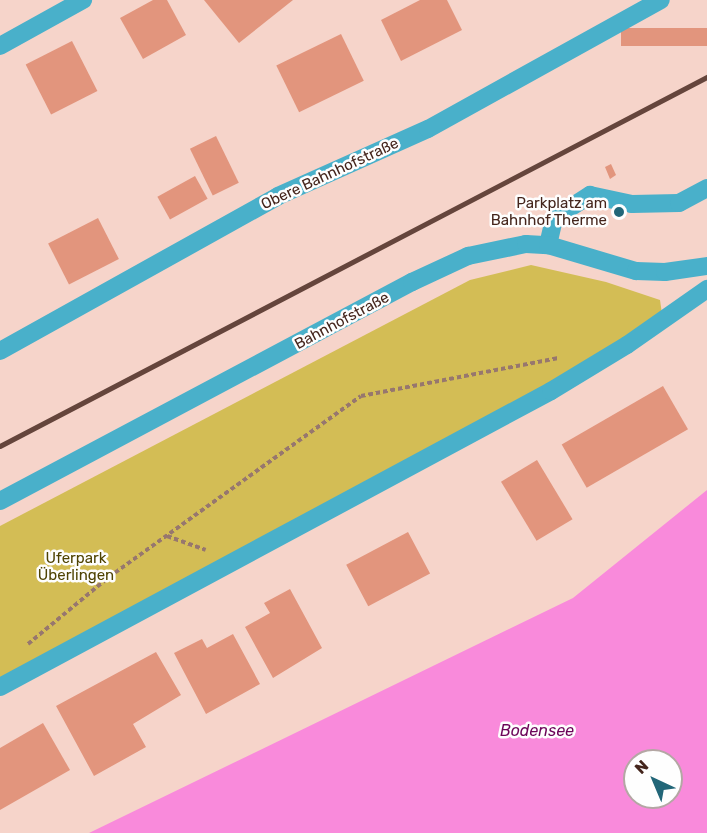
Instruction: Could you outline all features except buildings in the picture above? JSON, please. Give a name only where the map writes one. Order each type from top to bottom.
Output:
[{"type":"street","points":[[0,46],[83,0]]},
{"type":"street","name":"Obere Bahnhofstraße","points":[[0,351],[278,196],[428,129],[661,0]]},
{"type":"street","points":[[548,245],[554,218],[590,195],[632,204],[680,203],[707,188]]},
{"type":"street","name":"Bahnhofstraße","points":[[0,501],[468,256],[526,244],[548,245],[636,271],[665,272],[707,266]]},
{"type":"street","points":[[0,687],[550,392],[636,339],[707,288]]},
{"type":"path","points":[[21,649],[109,578],[361,396],[483,372]]},
{"type":"path","points":[[167,536],[235,561]]},
{"type":"green space","name":"Uferpark Überlingen","points":[[531,265],[606,282],[660,300],[662,314],[627,345],[0,690],[0,526],[470,280]]},
{"type":"water","name":"Bodensee","points":[[707,490],[707,833],[89,833],[573,598]]},
{"type":"railway","points":[[0,446],[707,77]]},
{"type":"place","name":"Parkplatz am Bahnhof Therme","points":[[619,212]]}]
